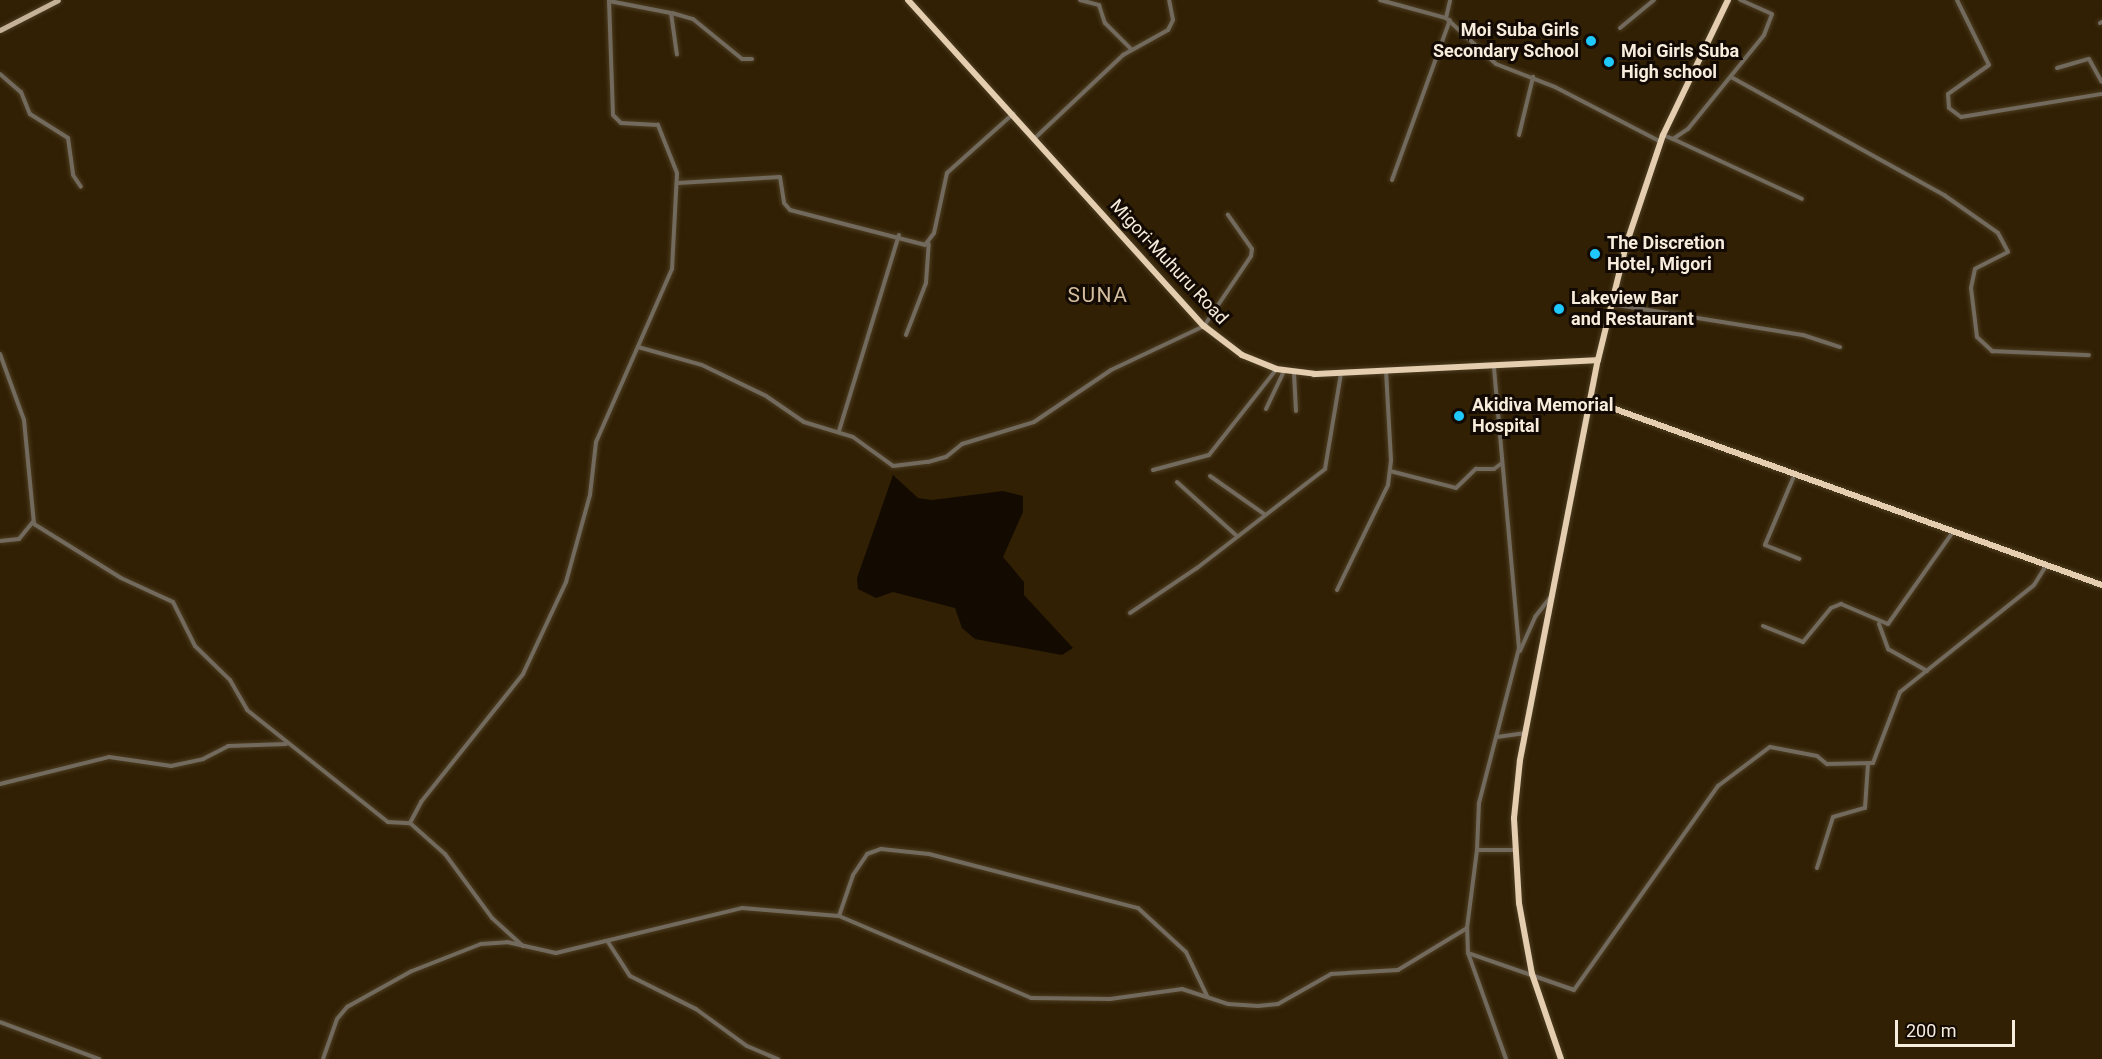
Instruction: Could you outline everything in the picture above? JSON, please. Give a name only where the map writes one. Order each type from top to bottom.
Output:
[{"type":"highway","name":"Migori-Muhuru Road","points":[[908,0],[1036,136],[1204,326],[1242,355],[1276,369],[1294,373],[1341,373],[1493,363],[1598,360]]},
{"type":"highway","points":[[1561,1059],[1532,974],[1515,850],[1515,802],[1524,733],[1610,303],[1662,139],[1728,0]]},
{"type":"highway","points":[[1590,400],[1605,409],[2102,585]]},
{"type":"highway","points":[[1588,409],[1605,409]]},
{"type":"main road","points":[[0,30],[58,0]]},
{"type":"street","points":[[410,823],[421,802],[523,674],[566,582],[590,495],[596,442],[672,269],[671,221],[678,183],[658,125],[621,123],[613,115],[609,0],[693,20],[742,59],[752,59]]},
{"type":"street","points":[[1080,0],[1098,4],[1105,23],[1131,49]]},
{"type":"street","points":[[1036,136],[1131,49],[1168,30],[1173,20],[1169,0]]},
{"type":"street","points":[[1380,0],[1448,19],[1496,64],[1533,77],[1662,139],[1672,139],[1802,199]]},
{"type":"street","points":[[1392,180],[1448,19],[1450,0]]},
{"type":"street","points":[[1620,28],[1654,0]]},
{"type":"street","points":[[1672,139],[1688,129],[1761,41],[1773,16],[1740,0]]},
{"type":"street","points":[[1957,0],[1989,65],[1948,94],[1949,108],[1961,117],[2102,94]]},
{"type":"street","points":[[671,13],[677,55]]},
{"type":"street","points":[[2057,68],[2086,58],[2102,82]]},
{"type":"street","points":[[0,74],[21,92],[30,114],[69,138],[73,175],[81,187]]},
{"type":"street","points":[[1519,135],[1533,77]]},
{"type":"street","points":[[1731,77],[1944,195],[1998,233],[2008,252],[1975,269],[1971,288],[1977,337],[1992,351],[2089,354]]},
{"type":"street","points":[[906,334],[927,280],[929,244],[946,173],[1013,114]]},
{"type":"street","points":[[678,183],[780,177],[784,203],[790,210],[929,244]]},
{"type":"street","points":[[638,347],[684,357],[766,396],[804,422],[839,431],[893,466],[940,459],[960,444],[1034,422],[1112,370],[1204,326],[1252,249],[1228,215]]},
{"type":"street","points":[[839,431],[899,235]]},
{"type":"street","points":[[1610,303],[1803,335],[1840,347]]},
{"type":"street","points":[[0,354],[24,420],[33,522],[18,539],[0,541]]},
{"type":"street","points":[[1493,363],[1519,654]]},
{"type":"street","points":[[1154,470],[1209,455],[1276,369]]},
{"type":"street","points":[[1336,590],[1382,501],[1390,471],[1386,369]]},
{"type":"street","points":[[1266,409],[1284,371]]},
{"type":"street","points":[[1294,373],[1296,411]]},
{"type":"street","points":[[1130,613],[1325,469],[1341,373]]},
{"type":"street","points":[[1494,469],[1503,462]]},
{"type":"street","points":[[1390,471],[1456,488],[1476,469],[1494,469],[1504,473]]},
{"type":"street","points":[[1210,476],[1264,514]]},
{"type":"street","points":[[1794,476],[1765,545],[1798,559]]},
{"type":"street","points":[[1177,482],[1237,536]]},
{"type":"street","points":[[33,522],[84,557],[173,602],[195,646],[230,680],[241,703],[287,743],[388,822],[410,823],[453,864],[492,918],[524,946]]},
{"type":"street","points":[[1881,634],[1953,532]]},
{"type":"street","points":[[1468,953],[1532,974],[1564,990],[1576,988],[1715,789],[1769,748],[1817,756],[1826,764],[1868,764],[1875,761],[1896,697],[2034,585],[2047,565]]},
{"type":"street","points":[[1506,1059],[1468,953],[1467,928],[1477,850],[1479,803],[1519,654],[1540,609],[1551,597]]},
{"type":"street","points":[[1763,626],[1803,642],[1831,608],[1841,604],[1860,609],[1878,624],[1888,649],[1927,670]]},
{"type":"street","points":[[1878,624],[1888,624]]},
{"type":"street","points":[[1497,737],[1524,733]]},
{"type":"street","points":[[0,784],[109,757],[171,766],[203,759],[228,746],[287,743]]},
{"type":"street","points":[[1817,868],[1833,817],[1865,808],[1868,764]]},
{"type":"street","points":[[839,916],[853,875],[867,854],[881,849],[929,854],[1138,908],[1186,952],[1207,997]]},
{"type":"street","points":[[1477,850],[1515,850]]},
{"type":"street","points":[[323,1059],[339,1015],[361,998],[421,967],[481,944],[524,946],[556,953],[742,908],[839,916],[1031,998],[1110,999],[1174,989],[1233,1005],[1278,1004],[1324,976],[1405,967],[1467,928]]},
{"type":"street","points":[[608,942],[630,976],[696,1009],[747,1046],[778,1059]]},
{"type":"street","points":[[0,1022],[99,1059]]},
{"type":"shaded area","points":[[893,475],[918,498],[932,500],[1003,491],[1023,496],[1023,512],[1003,557],[1024,582],[1024,595],[1073,648],[1062,655],[975,639],[962,628],[955,608],[893,592],[876,598],[858,589],[857,578]]},
{"type":"place","name":"Moi Suba Girls Secondary School","points":[[1591,41]]},
{"type":"place","name":"Moi Girls Suba High school","points":[[1609,62]]},
{"type":"place","name":"The Discretion Hotel, Migori","points":[[1595,254]]},
{"type":"place","name":"Lakeview Bar and Restaurant","points":[[1559,309]]},
{"type":"place","name":"Akidiva Memorial Hospital","points":[[1459,416]]},
{"type":"district","name":"SUNA","points":[[1098,295]]}]
